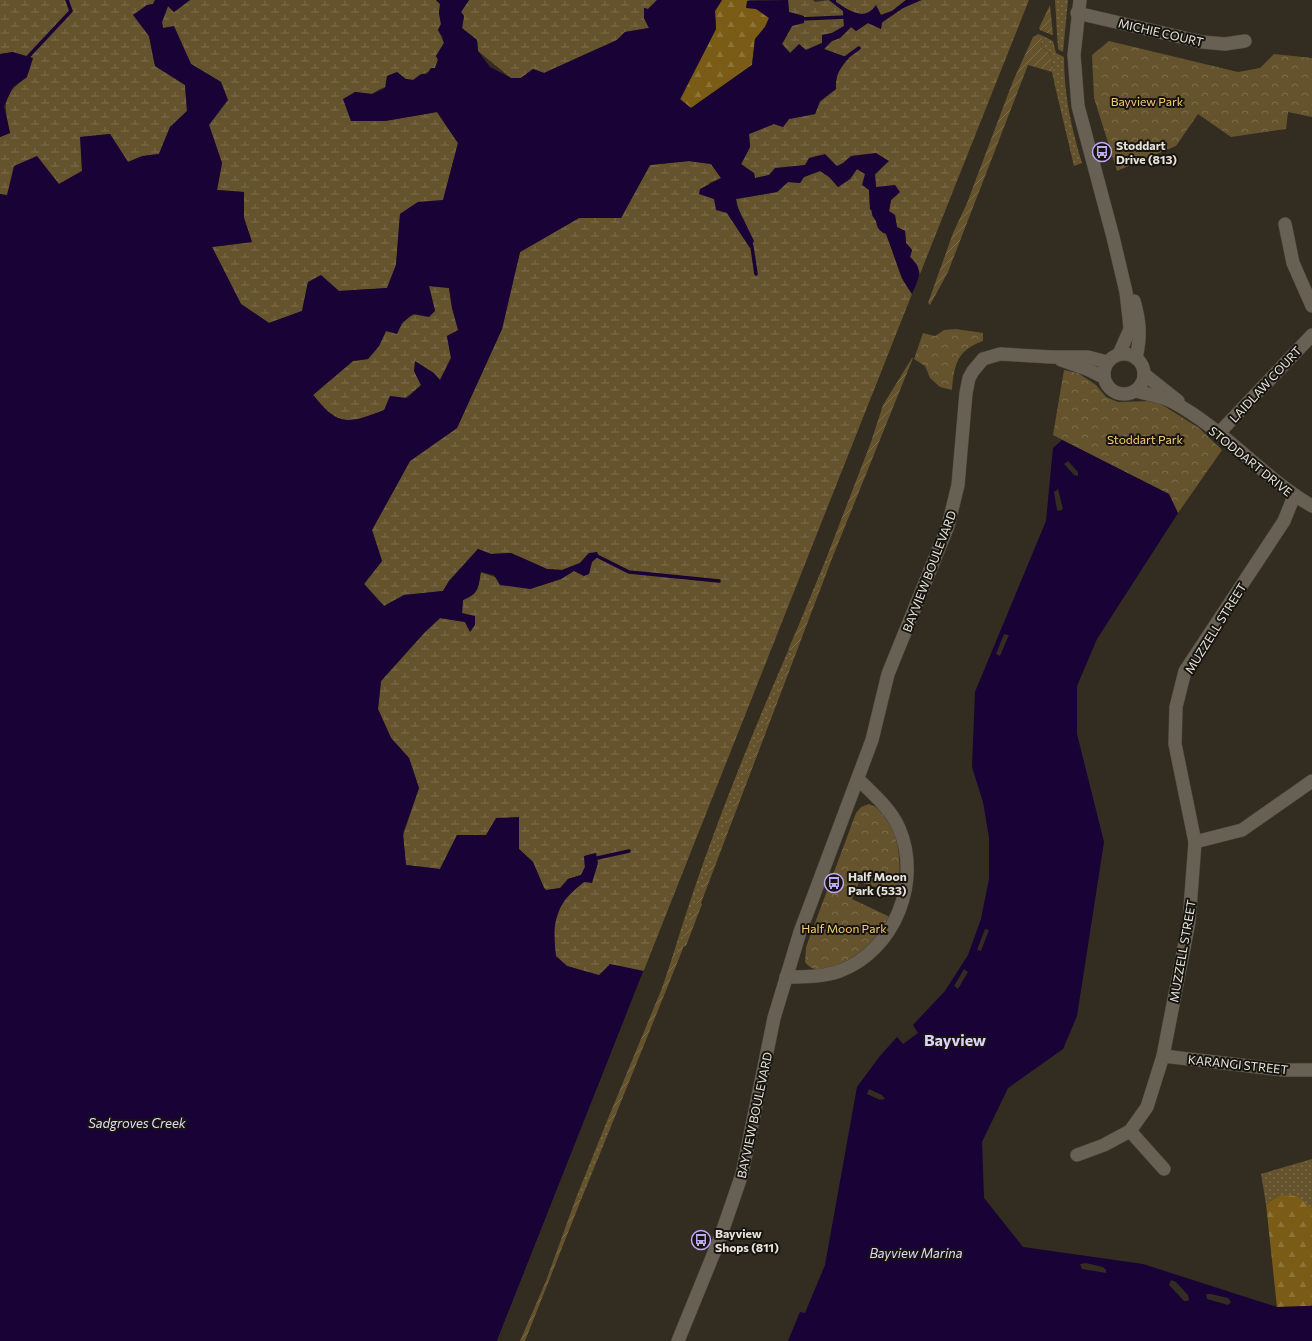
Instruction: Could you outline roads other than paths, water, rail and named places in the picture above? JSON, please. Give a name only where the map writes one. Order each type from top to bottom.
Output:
[{"type":"street","name":"MICHIE COURT","points":[[1079,6],[1202,42],[1225,44],[1245,41]]},
{"type":"street","points":[[1079,6],[1074,54],[1078,106],[1126,292],[1130,330],[1118,354],[1107,362],[1103,377],[1106,385],[1112,391],[1120,394],[1128,394],[1135,391],[1143,380],[1144,374],[1142,365],[1131,355],[1118,354]]},
{"type":"street","points":[[1285,224],[1293,263],[1312,306]]},
{"type":"street","points":[[1121,275],[1132,290],[1140,325],[1140,340],[1136,358]]},
{"type":"street","name":"LAIDLAW COURT","points":[[1219,433],[1312,335]]},
{"type":"street","name":"BAYVIEW BOULEVARD","points":[[678,1341],[720,1238],[742,1174],[773,1026],[786,976],[800,932],[872,740],[888,674],[939,549],[954,506],[958,485],[966,393],[969,378],[978,364],[993,355],[1013,353],[1052,357],[1088,357],[1107,362]]},
{"type":"street","name":"BAYVIEW BOULEVARD","points":[[1052,357],[1090,370],[1103,377]]},
{"type":"street","name":"STODDART DRIVE","points":[[1144,374],[1174,396],[1190,414]]},
{"type":"street","name":"STODDART DRIVE","points":[[1135,391],[1173,402],[1219,433],[1270,478],[1294,496],[1312,506]]},
{"type":"street","name":"MUZZELL STREET","points":[[1130,1131],[1147,1107],[1163,1056],[1189,922],[1195,842],[1175,744],[1176,707],[1185,671],[1284,520],[1294,496]]},
{"type":"street","points":[[786,976],[823,976],[850,966],[879,944],[895,921],[902,905],[907,872],[902,838],[885,806],[858,779]]},
{"type":"street","points":[[1195,842],[1242,830],[1312,781]]},
{"type":"street","name":"KARANGI STREET","points":[[1163,1056],[1284,1070],[1312,1070]]},
{"type":"street","points":[[1077,1155],[1104,1145],[1130,1131],[1164,1169]]},
{"type":"water","name":"Sadgroves Creek","points":[[155,0],[190,0],[174,12],[168,6],[162,22],[163,28],[174,26],[191,64],[221,82],[228,100],[209,125],[222,163],[217,190],[244,192],[244,218],[252,242],[212,247],[241,304],[269,323],[302,311],[308,282],[321,275],[339,291],[387,288],[396,265],[400,214],[418,202],[443,200],[458,143],[437,112],[385,121],[351,121],[343,99],[355,92],[372,94],[385,88],[387,76],[397,72],[406,79],[413,80],[421,74],[427,74],[431,68],[435,68],[438,60],[436,56],[444,43],[438,30],[441,24],[439,13],[440,4],[436,0],[469,0],[461,12],[464,16],[462,28],[477,40],[478,51],[490,67],[511,78],[521,78],[533,69],[544,73],[617,40],[625,32],[649,28],[644,18],[644,8],[648,9],[657,0],[722,0],[715,11],[716,29],[680,99],[691,108],[752,65],[755,39],[765,27],[769,18],[756,9],[746,8],[747,1],[788,0],[789,12],[804,16],[804,23],[792,26],[782,44],[790,53],[799,44],[806,50],[822,43],[822,35],[832,33],[844,26],[843,11],[829,0],[836,0],[836,2],[846,9],[862,14],[867,13],[876,5],[881,15],[892,11],[906,0],[921,0],[903,8],[882,22],[881,29],[868,23],[856,31],[851,27],[840,38],[832,41],[824,49],[849,58],[839,72],[836,80],[836,89],[820,101],[815,114],[789,119],[783,127],[774,124],[749,134],[750,147],[741,164],[754,173],[755,178],[769,175],[775,168],[805,165],[809,158],[825,154],[837,166],[851,156],[876,153],[889,161],[875,174],[876,187],[895,185],[900,192],[891,200],[889,211],[895,215],[897,227],[905,231],[906,243],[912,250],[910,257],[919,271],[918,279],[912,294],[902,278],[886,234],[878,229],[876,214],[870,209],[869,190],[862,185],[865,174],[857,169],[850,179],[838,187],[829,177],[820,171],[804,177],[800,183],[788,182],[777,192],[736,199],[737,206],[754,241],[750,248],[727,213],[716,210],[714,199],[699,194],[700,189],[721,178],[711,164],[689,161],[650,165],[621,218],[579,218],[520,252],[502,329],[457,428],[410,461],[372,530],[382,561],[364,584],[384,606],[404,595],[443,591],[449,581],[478,549],[491,554],[511,553],[547,569],[562,570],[580,563],[589,553],[597,552],[599,556],[592,562],[589,574],[584,576],[574,571],[561,579],[530,589],[500,585],[494,575],[481,572],[477,589],[472,595],[463,600],[462,613],[475,616],[475,625],[470,632],[465,622],[440,618],[425,632],[381,681],[378,709],[391,738],[409,758],[419,788],[403,833],[406,865],[440,869],[457,835],[486,835],[496,818],[519,817],[519,849],[533,862],[546,890],[560,888],[568,879],[581,875],[585,867],[584,856],[596,853],[598,863],[592,883],[584,882],[574,890],[561,906],[555,923],[556,956],[567,966],[599,975],[610,964],[644,971],[497,1341],[0,1341],[0,194],[7,195],[14,166],[37,156],[59,184],[82,171],[80,137],[110,134],[128,162],[142,156],[159,154],[170,127],[187,111],[185,85],[155,66],[149,36],[133,15],[147,5],[153,4]],"holes":[[[429,286],[449,288],[452,308],[458,330],[447,336],[451,358],[440,380],[434,373],[415,361],[414,371],[421,385],[407,398],[390,396],[384,410],[353,420],[337,418],[330,413],[313,395],[353,361],[368,359],[379,346],[386,331],[397,334],[402,323],[413,314],[429,317],[435,311]]]},
{"type":"water","points":[[13,52],[33,58],[27,77],[13,87],[4,106],[10,133],[0,137],[0,54]]},
{"type":"water","name":"Bayview Marina","points":[[1062,440],[1169,494],[1178,513],[1097,639],[1077,686],[1077,734],[1104,842],[1077,1016],[1063,1049],[1008,1088],[982,1142],[984,1198],[1023,1247],[1143,1264],[1277,1307],[1312,1306],[1312,1341],[788,1341],[800,1312],[805,1313],[825,1265],[857,1087],[880,1056],[897,1037],[903,1044],[918,1033],[913,1025],[945,991],[968,955],[981,919],[989,879],[989,837],[983,802],[972,767],[975,692],[1046,521],[1053,448]]},
{"type":"waterway","points":[[26,59],[71,11],[67,0]]},
{"type":"waterway","points":[[800,19],[847,17]]},
{"type":"waterway","points":[[844,59],[859,48]]},
{"type":"waterway","points":[[873,209],[874,215],[878,221]]},
{"type":"waterway","points":[[750,242],[756,274]]},
{"type":"waterway","points":[[595,555],[629,572],[719,581]]},
{"type":"waterway","points":[[593,859],[629,851]]},
{"type":"place","name":"Stoddart Drive (813)","points":[[1102,152]]},
{"type":"place","name":"Half Moon Park (533)","points":[[834,883]]},
{"type":"place","name":"Bayview Shops (811)","points":[[701,1240]]},
{"type":"district","name":"Bayview","points":[[955,1039]]},
{"type":"park label","name":"Bayview Park","points":[[1147,101]]},
{"type":"park label","name":"Stoddart Park","points":[[1145,439]]},
{"type":"park label","name":"Half Moon Park","points":[[844,928]]}]
